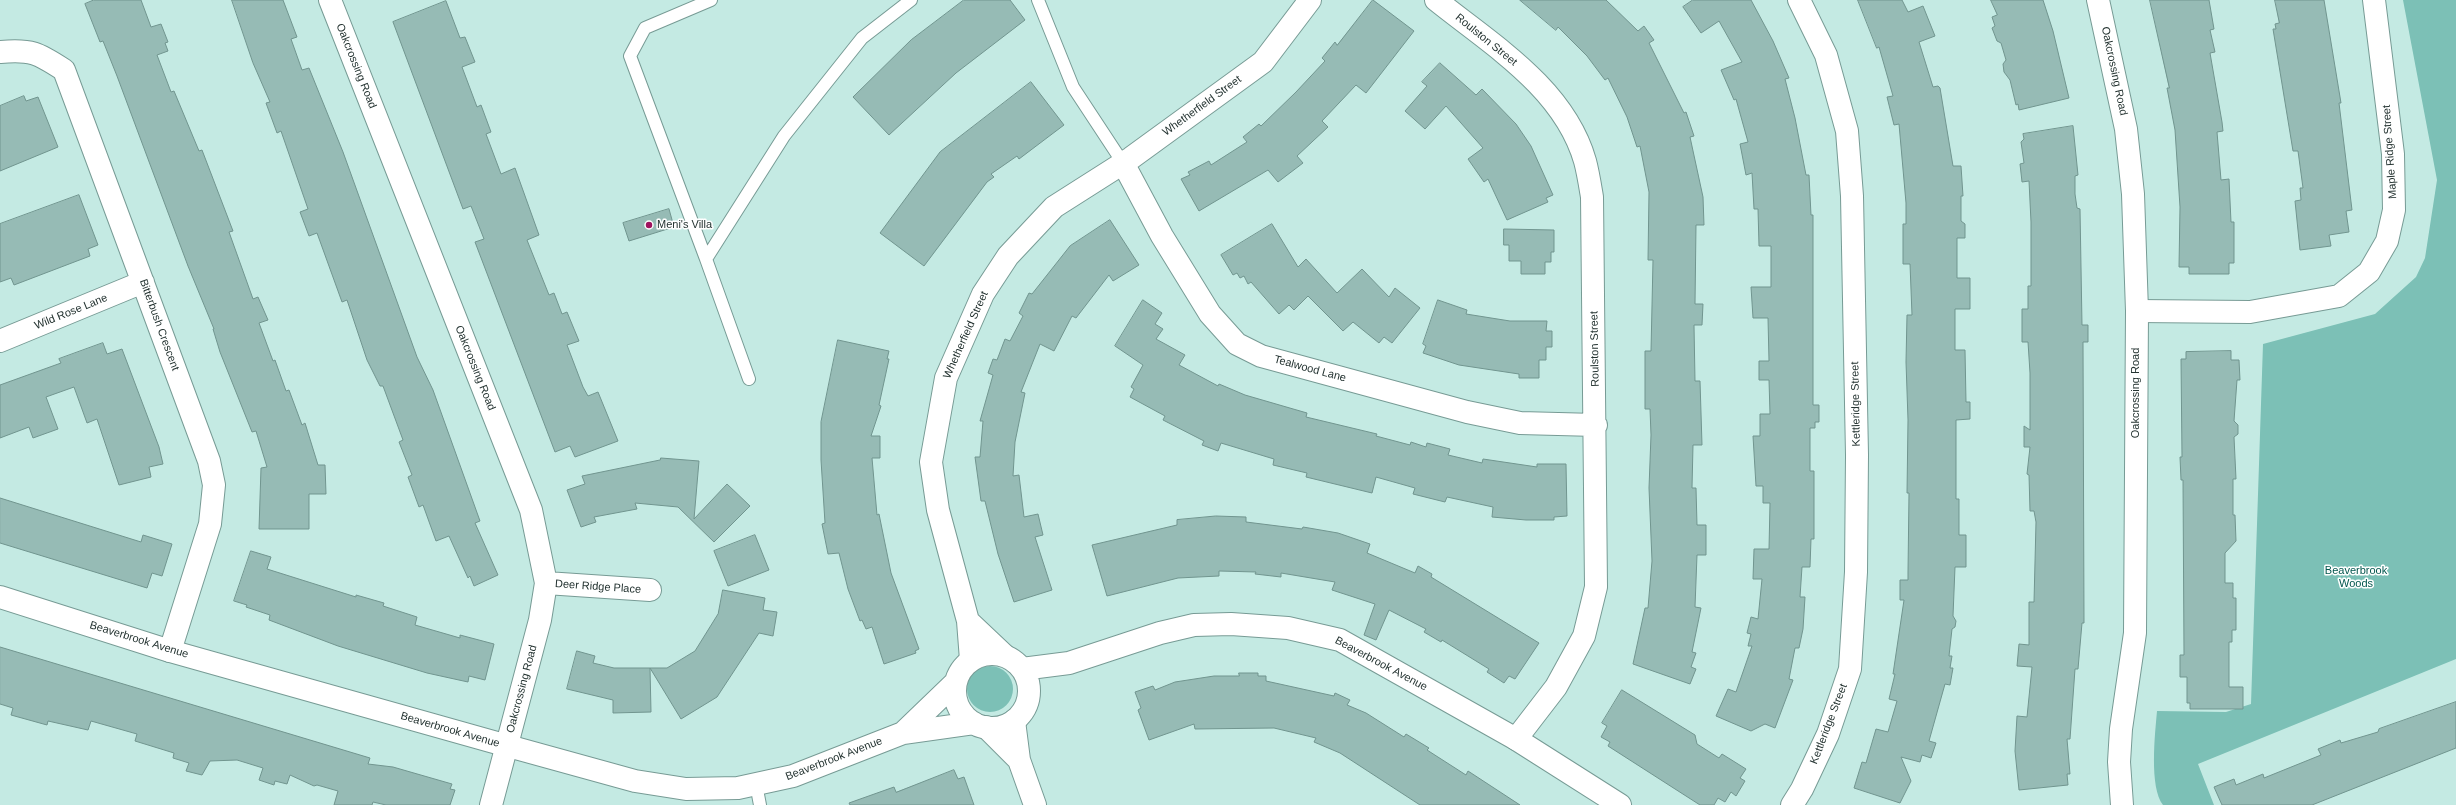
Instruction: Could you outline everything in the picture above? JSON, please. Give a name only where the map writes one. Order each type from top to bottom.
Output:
[{"type":"street","name":"Oakcrossing Road","points":[[330,0],[531,510],[546,583],[540,620],[491,805]]},
{"type":"street","name":"Whetherfield Street","points":[[971,660],[968,621],[938,510],[931,462],[946,378],[983,294],[1008,256],[1054,207],[1123,163],[1263,62],[1310,0]]},
{"type":"street","name":"Roulston Street","points":[[1436,0],[1526,72],[1547,92],[1575,137],[1585,161],[1592,196],[1596,425],[1596,587],[1584,636],[1556,687],[1516,739]]},
{"type":"street","name":"Kettleridge Street","points":[[1792,805],[1802,789],[1828,734],[1850,669],[1856,572],[1857,478],[1852,196],[1847,131],[1826,55],[1799,0]]},
{"type":"street","name":"Oakcrossing Road","points":[[2098,0],[2126,129],[2133,194],[2137,311],[2135,633],[2121,729],[2124,800]]},
{"type":"street","name":"Maple Ridge Street","points":[[2137,311],[2250,312],[2339,296],[2369,272],[2387,241],[2394,210],[2392,154],[2374,0]]},
{"type":"street","name":"Bitterbush Crescent","points":[[0,52],[20,50],[41,54],[64,70],[209,461],[214,485],[210,524],[170,651]]},
{"type":"street","name":"Tealwood Lane","points":[[1123,163],[1162,236],[1210,314],[1237,344],[1261,356],[1467,412],[1520,423],[1596,425]]},
{"type":"street","name":"Wild Rose Lane","points":[[0,341],[143,282]]},
{"type":"street","name":"Deer Ridge Place","points":[[546,583],[650,590]]},
{"type":"street","name":"Beaverbrook Avenue","points":[[0,597],[170,651],[507,746],[635,781],[686,789],[738,788],[758,795],[793,776],[903,733],[980,725]]},
{"type":"street","points":[[968,621],[1004,655],[1022,669],[1029,694],[1024,709],[1014,721],[1001,727],[980,725]]},
{"type":"street","name":"Beaverbrook Avenue","points":[[1022,669],[1069,663],[1160,633],[1194,625],[1231,624],[1288,628],[1340,640],[1516,739],[1620,805]]},
{"type":"street","points":[[1004,655],[990,654],[971,660],[959,673],[956,682],[956,698],[962,712],[980,725],[1019,760]]},
{"type":"street","name":"Beaverbrook Avenue","points":[[1029,694],[1069,663]]},
{"type":"street","name":"Beaverbrook Avenue","points":[[903,733],[956,682]]},
{"type":"street","points":[[1014,721],[1019,760],[1035,805]]},
{"type":"lane","points":[[711,0],[645,28],[630,56],[749,379]]},
{"type":"lane","points":[[706,259],[794,124],[862,38],[911,0]]},
{"type":"lane","points":[[1038,0],[1073,87],[1123,163]]},
{"type":"green space","name":"Beaverbrook Woods","points":[[2403,0],[2456,0],[2456,659],[2198,764],[2214,805],[2163,805],[2159,797],[2154,773],[2154,746],[2157,711],[2226,712],[2251,704],[2263,344],[2375,314],[2416,277],[2425,258],[2437,180]]},
{"type":"green space","points":[[985,666],[995,666],[1007,672],[1012,680],[1012,698],[1007,706],[999,711],[985,712],[977,709],[970,702],[967,694],[967,684],[970,676],[977,669]]},
{"type":"building","points":[[94,0],[141,0],[151,27],[161,24],[168,42],[165,43],[168,51],[157,55],[171,92],[174,91],[199,151],[202,150],[233,231],[229,232],[253,299],[258,297],[268,320],[259,323],[273,361],[275,360],[286,391],[289,390],[302,425],[305,423],[318,465],[325,465],[326,494],[309,494],[309,529],[259,529],[261,468],[267,467],[256,431],[252,432],[220,352],[214,329],[188,266],[117,76],[103,41],[100,42],[85,4]]},
{"type":"building","points":[[232,0],[283,0],[297,37],[291,39],[302,70],[309,68],[343,152],[417,357],[433,390],[480,521],[475,523],[498,575],[474,586],[470,576],[468,578],[449,536],[436,541],[423,505],[419,507],[408,477],[412,475],[399,442],[403,440],[383,386],[380,386],[367,360],[347,300],[342,302],[317,233],[309,236],[300,212],[308,209],[281,131],[277,133],[266,103],[270,102],[253,63]]},
{"type":"building","points":[[964,0],[1010,0],[1025,20],[956,73],[889,135],[853,97],[911,40]]},
{"type":"building","points":[[1373,0],[1414,31],[1366,93],[1356,85],[1322,121],[1328,127],[1297,156],[1303,163],[1278,182],[1268,170],[1199,211],[1181,179],[1190,175],[1188,172],[1209,161],[1211,165],[1247,142],[1243,137],[1259,124],[1261,126],[1296,92],[1325,61],[1322,58],[1335,42],[1337,45]]},
{"type":"building","points":[[1520,0],[1606,0],[1638,31],[1644,26],[1654,40],[1649,43],[1684,113],[1686,112],[1694,136],[1690,137],[1703,197],[1704,225],[1696,225],[1695,304],[1703,304],[1702,325],[1694,325],[1695,381],[1700,381],[1702,445],[1693,445],[1692,488],[1696,488],[1697,525],[1706,525],[1706,555],[1697,555],[1695,607],[1701,608],[1692,652],[1696,653],[1691,667],[1696,669],[1690,684],[1633,664],[1645,608],[1648,608],[1652,561],[1649,488],[1651,435],[1650,409],[1645,409],[1645,351],[1651,351],[1653,260],[1648,260],[1649,192],[1640,146],[1637,147],[1627,117],[1608,78],[1605,80],[1587,56],[1558,27],[1556,30]]},
{"type":"building","points":[[1693,0],[1751,0],[1773,41],[1789,78],[1785,79],[1795,118],[1806,175],[1809,175],[1811,215],[1813,215],[1813,405],[1819,405],[1819,422],[1815,422],[1815,428],[1810,428],[1810,471],[1814,471],[1814,539],[1811,539],[1810,567],[1802,567],[1800,597],[1805,597],[1803,629],[1799,648],[1795,648],[1789,679],[1793,680],[1775,728],[1765,724],[1751,731],[1716,716],[1728,689],[1736,692],[1752,646],[1748,646],[1751,634],[1747,633],[1751,617],[1758,619],[1762,579],[1753,579],[1754,549],[1769,549],[1770,503],[1763,503],[1763,486],[1756,486],[1753,436],[1760,436],[1760,414],[1770,414],[1769,380],[1759,380],[1759,361],[1769,361],[1768,318],[1753,318],[1751,287],[1771,287],[1771,246],[1759,246],[1758,209],[1754,209],[1752,173],[1746,175],[1740,144],[1748,142],[1736,99],[1734,100],[1721,70],[1742,62],[1719,21],[1701,33],[1683,7]]},
{"type":"building","points":[[1858,0],[1902,0],[1908,12],[1923,6],[1935,36],[1919,42],[1933,87],[1938,86],[1940,88],[1953,166],[1961,166],[1963,196],[1961,196],[1961,221],[1965,224],[1965,238],[1957,238],[1957,278],[1970,278],[1970,309],[1955,309],[1955,350],[1965,350],[1966,402],[1970,402],[1970,419],[1956,420],[1956,499],[1959,499],[1959,535],[1966,535],[1966,567],[1955,567],[1953,616],[1956,621],[1955,627],[1952,629],[1949,656],[1952,656],[1950,668],[1953,668],[1950,685],[1945,684],[1929,741],[1936,743],[1931,758],[1922,755],[1920,762],[1901,757],[1911,781],[1900,803],[1854,788],[1862,762],[1866,763],[1876,729],[1888,732],[1897,701],[1889,699],[1895,674],[1893,674],[1904,600],[1900,600],[1900,580],[1908,580],[1909,493],[1907,493],[1908,420],[1906,362],[1907,315],[1912,315],[1910,264],[1903,264],[1903,224],[1906,224],[1906,203],[1899,124],[1894,125],[1887,97],[1893,96],[1879,47],[1877,48]]},
{"type":"building","points":[[1991,0],[2043,0],[2053,31],[2069,98],[2019,110],[2018,104],[2016,105],[2010,80],[2004,72],[2003,64],[2006,60],[2001,43],[1997,41],[1992,28],[1995,26],[1992,17],[1997,15]]},
{"type":"building","points":[[2150,0],[2209,0],[2214,29],[2210,30],[2215,52],[2210,53],[2223,131],[2217,132],[2221,180],[2229,179],[2231,222],[2234,222],[2234,263],[2229,263],[2229,274],[2189,274],[2189,267],[2179,267],[2180,207],[2175,130],[2167,88],[2169,88]]},
{"type":"building","points":[[2275,0],[2324,0],[2341,103],[2339,103],[2352,210],[2346,211],[2349,232],[2329,235],[2331,246],[2300,250],[2295,201],[2301,200],[2300,188],[2303,188],[2298,151],[2293,151],[2273,29],[2276,29],[2275,24],[2279,23]]},
{"type":"building","points":[[446,1],[460,38],[465,37],[475,62],[462,67],[477,107],[481,105],[491,132],[486,134],[501,174],[515,168],[539,235],[527,240],[549,295],[554,293],[562,314],[567,312],[579,341],[567,345],[583,387],[588,396],[598,392],[618,441],[575,457],[570,446],[555,452],[475,242],[484,239],[471,206],[463,209],[393,22]]},
{"type":"building","points":[[1440,63],[1476,95],[1482,89],[1516,124],[1531,146],[1553,195],[1546,198],[1548,202],[1507,220],[1488,179],[1484,182],[1468,159],[1483,148],[1446,106],[1425,129],[1405,111],[1427,86],[1422,82]]},
{"type":"building","points":[[1031,82],[1064,125],[1019,159],[1017,156],[991,174],[994,177],[987,182],[924,266],[880,233],[940,152]]},
{"type":"building","points":[[24,96],[26,101],[38,97],[58,147],[0,171],[0,106]]},
{"type":"building","points":[[2073,126],[2078,175],[2075,176],[2075,194],[2077,208],[2080,209],[2082,325],[2088,325],[2088,342],[2083,342],[2084,623],[2082,623],[2078,669],[2075,669],[2070,739],[2067,739],[2070,774],[2067,774],[2068,785],[2019,790],[2015,751],[2017,716],[2027,717],[2032,667],[2017,666],[2019,644],[2029,645],[2029,602],[2034,602],[2036,522],[2034,511],[2030,511],[2029,475],[2027,474],[2030,447],[2024,447],[2024,426],[2030,430],[2030,373],[2028,342],[2022,342],[2022,309],[2028,309],[2028,286],[2031,286],[2031,222],[2029,181],[2022,182],[2020,164],[2024,163],[2021,142],[2024,139],[2023,134]]},
{"type":"building","points":[[79,195],[98,245],[88,249],[90,256],[14,285],[11,278],[0,282],[0,224]]},
{"type":"building","name":"Meni's Villa","points":[[669,209],[674,227],[629,241],[623,223]]},
{"type":"building","points":[[1110,220],[1139,265],[1113,281],[1109,275],[1076,318],[1072,316],[1054,351],[1040,344],[1021,392],[1025,393],[1015,442],[1013,476],[1019,475],[1024,517],[1038,514],[1043,535],[1035,537],[1052,590],[1014,602],[998,554],[985,501],[981,501],[975,457],[980,457],[983,421],[980,421],[993,375],[988,373],[993,359],[997,360],[1005,339],[1010,341],[1023,316],[1019,313],[1029,293],[1032,294],[1070,246]]},
{"type":"building","points":[[1272,224],[1298,267],[1306,259],[1337,293],[1362,269],[1389,297],[1395,288],[1420,308],[1392,343],[1384,337],[1379,343],[1353,322],[1343,331],[1308,296],[1294,310],[1289,305],[1279,314],[1251,282],[1248,284],[1244,276],[1240,278],[1237,273],[1233,275],[1221,255]]},
{"type":"building","points":[[1504,229],[1554,230],[1554,252],[1551,252],[1551,262],[1545,262],[1545,274],[1521,274],[1521,261],[1509,261],[1509,245],[1504,245]]},
{"type":"building","points":[[1143,300],[1162,313],[1155,324],[1163,329],[1156,339],[1185,355],[1179,365],[1218,386],[1219,384],[1245,395],[1307,413],[1306,417],[1377,434],[1376,436],[1410,445],[1411,442],[1426,447],[1427,443],[1450,449],[1448,455],[1482,463],[1483,459],[1537,467],[1537,464],[1566,464],[1567,516],[1554,517],[1554,520],[1526,520],[1492,517],[1493,507],[1447,497],[1445,502],[1413,494],[1415,488],[1376,477],[1372,493],[1306,477],[1307,473],[1273,465],[1274,459],[1221,443],[1218,451],[1202,445],[1204,441],[1163,420],[1165,416],[1130,397],[1134,389],[1131,387],[1143,365],[1115,346]]},
{"type":"building","points":[[1438,300],[1467,310],[1466,314],[1510,321],[1547,321],[1546,331],[1552,331],[1552,347],[1546,347],[1546,360],[1539,360],[1539,378],[1519,378],[1519,374],[1459,365],[1423,353],[1426,346],[1423,344]]},
{"type":"building","points":[[838,340],[889,351],[887,359],[889,359],[879,405],[881,406],[871,436],[880,436],[880,458],[872,458],[877,515],[879,514],[891,573],[919,649],[915,651],[916,653],[884,664],[872,627],[866,629],[862,620],[860,621],[848,589],[839,553],[828,554],[822,524],[825,523],[821,460],[821,422]]},
{"type":"building","points":[[103,343],[107,354],[122,349],[159,447],[163,464],[149,467],[151,477],[119,485],[97,419],[87,423],[74,387],[46,397],[58,429],[33,438],[29,427],[0,438],[0,385],[61,363],[59,359]]},
{"type":"building","points":[[2231,351],[2231,360],[2239,360],[2240,380],[2237,380],[2234,421],[2238,425],[2238,434],[2234,437],[2236,479],[2233,479],[2233,515],[2235,515],[2236,541],[2225,553],[2225,583],[2233,583],[2233,598],[2236,598],[2236,630],[2232,630],[2232,642],[2229,642],[2229,687],[2243,687],[2243,709],[2190,709],[2190,703],[2187,703],[2187,677],[2180,677],[2180,655],[2184,655],[2183,480],[2181,480],[2180,457],[2182,457],[2181,359],[2186,359],[2186,352]]},
{"type":"building","points":[[661,458],[699,461],[694,519],[727,484],[750,506],[714,542],[678,507],[635,503],[637,509],[594,517],[596,522],[581,527],[567,490],[585,484],[582,476],[660,460]]},
{"type":"building","points":[[0,498],[141,542],[143,535],[172,544],[162,576],[152,573],[147,588],[0,543]]},
{"type":"building","points":[[1216,516],[1246,517],[1246,522],[1302,529],[1303,527],[1338,533],[1370,544],[1367,553],[1415,573],[1418,566],[1432,574],[1431,577],[1539,643],[1515,679],[1509,676],[1504,683],[1487,672],[1489,669],[1442,640],[1441,642],[1424,632],[1426,629],[1389,610],[1376,640],[1364,635],[1375,604],[1332,590],[1335,582],[1281,573],[1281,577],[1255,574],[1256,572],[1219,571],[1219,576],[1178,578],[1107,596],[1092,545],[1177,525],[1177,520]]},
{"type":"building","points":[[755,535],[769,570],[728,586],[714,551]]},
{"type":"building","points":[[251,551],[271,557],[267,569],[356,597],[356,595],[384,603],[383,606],[417,617],[415,625],[460,638],[460,635],[494,644],[485,680],[469,676],[468,682],[427,673],[338,646],[269,620],[270,615],[246,607],[247,605],[234,601]]},
{"type":"building","points":[[723,590],[765,598],[763,610],[777,612],[773,636],[759,633],[717,697],[681,719],[650,668],[667,668],[695,651],[718,614]]},
{"type":"building","points":[[0,647],[370,758],[368,764],[393,767],[452,784],[450,789],[455,790],[450,805],[386,805],[373,802],[372,805],[334,805],[338,791],[317,785],[314,786],[290,775],[287,784],[275,781],[274,785],[259,780],[263,768],[237,760],[210,761],[202,775],[186,771],[189,763],[173,758],[174,753],[135,741],[137,734],[91,721],[88,730],[48,721],[47,725],[11,715],[13,708],[0,704]]},
{"type":"building","points":[[577,651],[595,656],[593,663],[614,668],[650,668],[651,712],[613,713],[613,700],[567,689]]},
{"type":"building","points":[[1239,673],[1258,673],[1258,676],[1266,676],[1266,681],[1334,696],[1335,693],[1350,700],[1347,705],[1366,713],[1404,737],[1406,734],[1429,748],[1427,750],[1466,775],[1468,771],[1520,805],[1420,805],[1340,753],[1314,742],[1316,738],[1274,728],[1195,729],[1194,724],[1149,740],[1138,710],[1141,708],[1135,692],[1153,686],[1155,690],[1175,682],[1214,676],[1239,676]]},
{"type":"building","points":[[1622,690],[1695,735],[1697,744],[1719,758],[1722,754],[1746,769],[1740,778],[1745,781],[1736,796],[1731,792],[1725,802],[1718,798],[1714,805],[1700,805],[1608,746],[1610,742],[1601,737],[1607,726],[1602,723]]},
{"type":"building","points":[[2456,702],[2456,748],[2312,805],[2222,805],[2214,787],[2234,779],[2236,785],[2263,774],[2264,778],[2321,755],[2318,749],[2340,740],[2341,743],[2378,732],[2379,729]]},
{"type":"building","points":[[954,770],[958,779],[964,777],[974,805],[850,805],[849,803],[894,787],[896,792]]},
{"type":"place","name":"Meni's Villa","points":[[649,225]]}]
